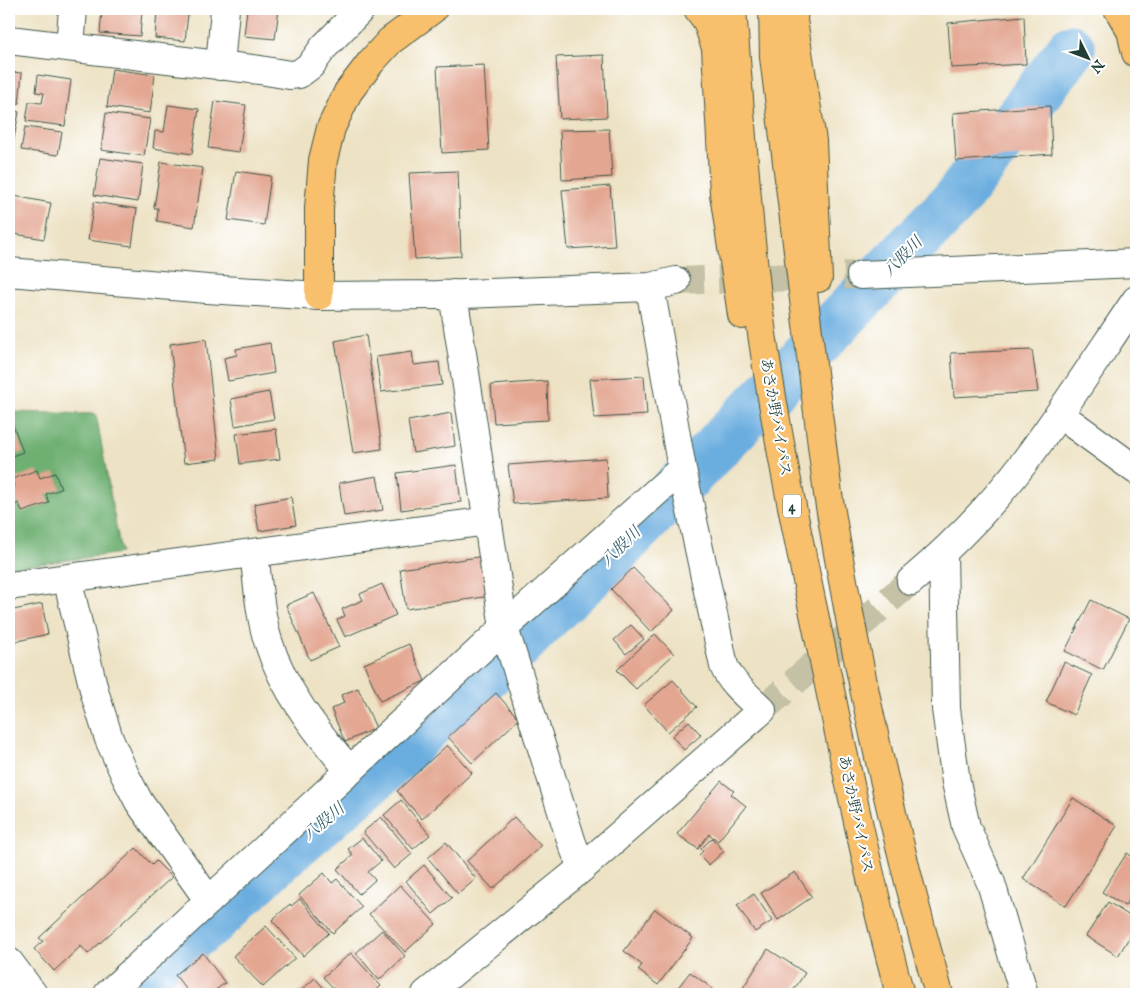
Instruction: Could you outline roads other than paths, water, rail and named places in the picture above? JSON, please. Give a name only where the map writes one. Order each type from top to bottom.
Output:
[{"type":"highway","points":[[319,296],[319,208],[323,160],[330,128],[348,92],[371,62],[390,41],[433,9]]},
{"type":"highway","points":[[698,9],[707,21],[716,48],[724,194],[761,437],[792,506]]},
{"type":"highway","name":"あさか野バイパス","points":[[732,9],[746,181],[762,334],[792,506],[862,846],[900,994]]},
{"type":"highway","points":[[773,9],[774,57],[828,494],[839,562],[874,732],[912,898],[939,994]]},
{"type":"highway","points":[[794,9],[793,20],[812,141],[819,306],[838,434],[828,494]]},
{"type":"highway","points":[[1118,9],[1131,31],[1136,53]]},
{"type":"street","points":[[70,47],[73,9]]},
{"type":"street","points":[[220,66],[226,9]]},
{"type":"street","points":[[9,40],[260,70],[290,76],[298,74],[311,64],[324,47],[361,9]]},
{"type":"street","points":[[861,275],[1136,263]]},
{"type":"street","points":[[9,272],[319,296],[453,294],[663,284],[682,469],[724,666],[728,676],[736,686],[762,710],[582,868],[426,994]]},
{"type":"street","points":[[453,294],[504,628],[572,843],[582,868]]},
{"type":"street","points":[[911,581],[943,554],[1025,462],[1136,300]]},
{"type":"street","points":[[1059,414],[1136,470]]},
{"type":"street","points":[[108,994],[504,628],[682,469]]},
{"type":"street","points":[[9,586],[488,521]]},
{"type":"street","points":[[254,553],[261,606],[268,640],[282,675],[302,712],[350,771]]},
{"type":"street","points":[[943,554],[946,709],[956,782],[966,828],[991,883],[1024,994]]},
{"type":"street","points":[[67,578],[95,694],[109,739],[139,802],[209,901]]},
{"type":"street","points":[[9,962],[33,994]]},
{"type":"waterway","name":"八股川","points":[[135,983],[164,957],[214,920],[284,854],[384,769],[450,704],[499,665],[551,612],[609,558],[955,201],[1071,49]]},
{"type":"tunnel","points":[[676,281],[861,275]]},
{"type":"tunnel","points":[[762,710],[911,581]]}]
